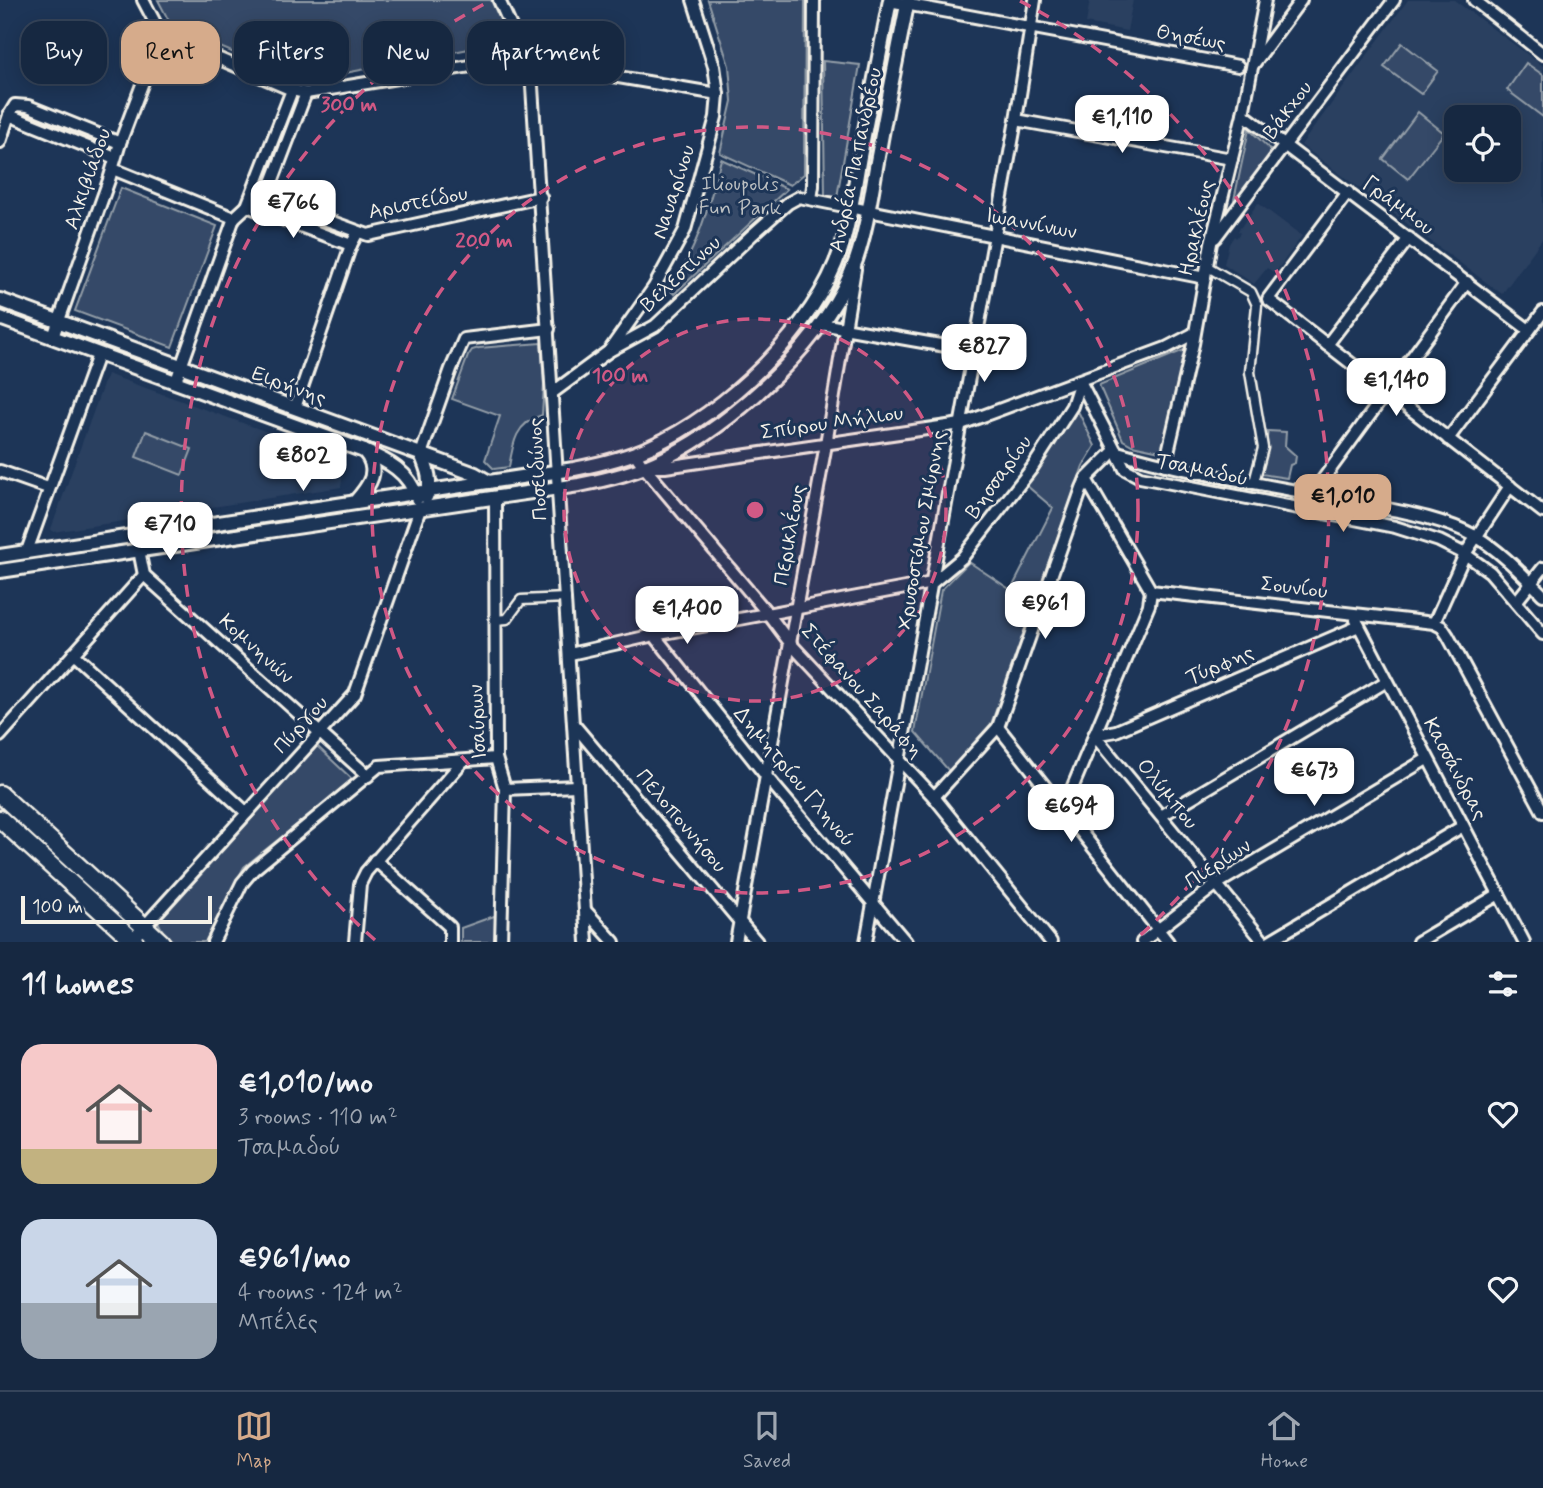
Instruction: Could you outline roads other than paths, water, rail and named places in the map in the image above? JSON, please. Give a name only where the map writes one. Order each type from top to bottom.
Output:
[{"type":"main road","points":[[0,794],[161,942]]},
{"type":"main road","points":[[0,819],[133,941]]},
{"type":"street","points":[[143,0],[154,21]]},
{"type":"street","name":"Ποσειδώνος","points":[[499,0],[509,21]]},
{"type":"street","name":"Ναυαρίνου","points":[[552,393],[609,351],[654,288],[685,230],[713,130],[718,94],[714,66],[693,0]]},
{"type":"street","points":[[814,0],[811,199],[850,208]]},
{"type":"street","name":"Θησέως","points":[[890,0],[1238,66]]},
{"type":"street","name":"Ανδρέα Παπανδρέου","points":[[0,556],[599,464],[635,454],[682,430],[718,405],[763,366],[805,316],[830,275],[841,249],[850,208],[890,0]]},
{"type":"street","name":"Χρυσοστόμου Σμύρνης","points":[[866,942],[1016,120],[1035,0]]},
{"type":"street","name":"Ηρακλέους","points":[[1165,465],[1265,0]]},
{"type":"street","points":[[1250,69],[1301,0]]},
{"type":"street","name":"Βάκχου","points":[[1211,243],[1394,0]]},
{"type":"street","points":[[1474,0],[1489,4],[1543,54]]},
{"type":"street","name":"Ανδρέα Παπανδρέου","points":[[0,571],[557,489],[614,478],[689,445],[740,408],[779,372],[821,324],[847,280],[856,259],[868,212],[907,2]]},
{"type":"street","points":[[220,59],[292,90],[306,93],[467,67]]},
{"type":"street","points":[[624,78],[718,94]]},
{"type":"street","name":"Αλκιβιάδου","points":[[52,337],[142,84]]},
{"type":"street","name":"Ποσειδώνος","points":[[532,84],[587,942]]},
{"type":"street","points":[[247,206],[292,90]]},
{"type":"street","points":[[176,381],[234,218],[247,206],[266,198],[306,93]]},
{"type":"street","points":[[0,142],[15,105],[28,106],[120,143]]},
{"type":"street","name":"Γράμμου","points":[[1242,114],[1530,330]]},
{"type":"street","points":[[9,115],[234,218]]},
{"type":"street","points":[[1016,120],[1232,159]]},
{"type":"street","points":[[1257,305],[1269,300],[1348,192]]},
{"type":"street","name":"Αριστείδου","points":[[266,198],[368,235],[541,197]]},
{"type":"street","name":"Βελεστίνου","points":[[609,351],[654,326],[788,203],[799,197],[811,199]]},
{"type":"street","name":"Αριστείδου","points":[[247,206],[351,245]]},
{"type":"street","name":"Ιωαννίνων","points":[[850,208],[995,237],[1206,273]]},
{"type":"street","points":[[295,408],[351,245],[358,232]]},
{"type":"street","points":[[1327,345],[1409,238]]},
{"type":"street","name":"Περικλέους","points":[[736,942],[827,444],[856,259]]},
{"type":"street","points":[[1206,273],[1251,292],[1257,305],[1250,372],[1256,419],[1264,448],[1254,482]]},
{"type":"street","points":[[1313,493],[1467,282]]},
{"type":"street","name":"Ειρήνης","points":[[0,300],[475,474],[489,482]]},
{"type":"street","points":[[1269,300],[1543,512]]},
{"type":"street","points":[[1448,439],[1543,312]]},
{"type":"street","name":"Ειρήνης","points":[[0,318],[386,460],[399,470],[415,493],[420,509]]},
{"type":"street","points":[[821,324],[974,351]]},
{"type":"street","points":[[420,509],[429,491],[428,471],[421,454],[464,339],[549,329]]},
{"type":"street","name":"Σπύρου Μήλιου","points":[[644,467],[665,467],[961,424],[1166,348],[1193,334]]},
{"type":"street","points":[[27,551],[98,355]]},
{"type":"street","name":"Τσαμαδού","points":[[1080,381],[1125,469],[1140,477],[1395,527],[1439,541],[1465,554],[1490,572],[1543,634]]},
{"type":"street","name":"Βησσαρίου","points":[[932,583],[962,558],[1032,468],[1072,407],[1080,381]]},
{"type":"street","points":[[355,502],[373,476],[371,458],[364,451]]},
{"type":"street","points":[[934,797],[998,727],[1086,479],[1114,451]]},
{"type":"street","name":"Τσαμαδού","points":[[1114,451],[1165,465],[1313,493],[1444,523],[1474,536],[1501,554],[1543,595]]},
{"type":"street","points":[[635,454],[644,467]]},
{"type":"street","name":"Στέφανου Σαράφη","points":[[644,467],[790,643],[934,797],[1051,942]]},
{"type":"street","points":[[0,471],[48,488]]},
{"type":"street","points":[[1063,810],[1149,605],[1150,591],[1086,479]]},
{"type":"street","points":[[1510,486],[1474,536],[1434,622],[1442,627],[1448,636],[1543,812]]},
{"type":"street","name":"Ισαύρων","points":[[495,499],[496,758],[505,789],[501,942]]},
{"type":"street","name":"Πύργου","points":[[133,941],[320,733],[357,688],[420,509]]},
{"type":"street","points":[[0,736],[144,575],[136,535]]},
{"type":"street","points":[[1516,602],[1543,568]]},
{"type":"street","name":"Κομνηνών","points":[[144,575],[368,776]]},
{"type":"street","points":[[570,654],[654,635],[932,583]]},
{"type":"street","name":"Σουνίου","points":[[1150,591],[1434,622]]},
{"type":"street","points":[[495,620],[507,619],[521,600],[566,598]]},
{"type":"street","name":"Κασσάνδρας","points":[[1353,614],[1524,942]]},
{"type":"street","name":"Τύρφης","points":[[1094,735],[1116,731],[1359,626]]},
{"type":"street","name":"Δημητρίου Γληνού","points":[[654,635],[766,776],[906,942]]},
{"type":"street","points":[[73,654],[247,813]]},
{"type":"street","points":[[1161,816],[1388,681]]},
{"type":"street","name":"Πελοποννήσου","points":[[575,726],[757,942]]},
{"type":"street","points":[[998,727],[1168,942]]},
{"type":"street","name":"Ολύμπου","points":[[1094,735],[1266,942]]},
{"type":"street","points":[[213,942],[242,883],[253,870],[379,766],[496,758]]},
{"type":"street","name":"Πιερίων","points":[[1142,942],[1217,884],[1427,759]]},
{"type":"street","points":[[355,942],[360,884],[375,860],[463,761]]},
{"type":"street","points":[[505,789],[577,786]]},
{"type":"street","points":[[1266,942],[1463,826]]},
{"type":"street","points":[[375,860],[450,927],[450,942]]},
{"type":"street","points":[[1418,942],[1499,894]]},
{"type":"street","points":[[585,910],[614,942]]},
{"type":"park label","name":"Ilioupolis Fun Park","points":[[740,196]]}]
